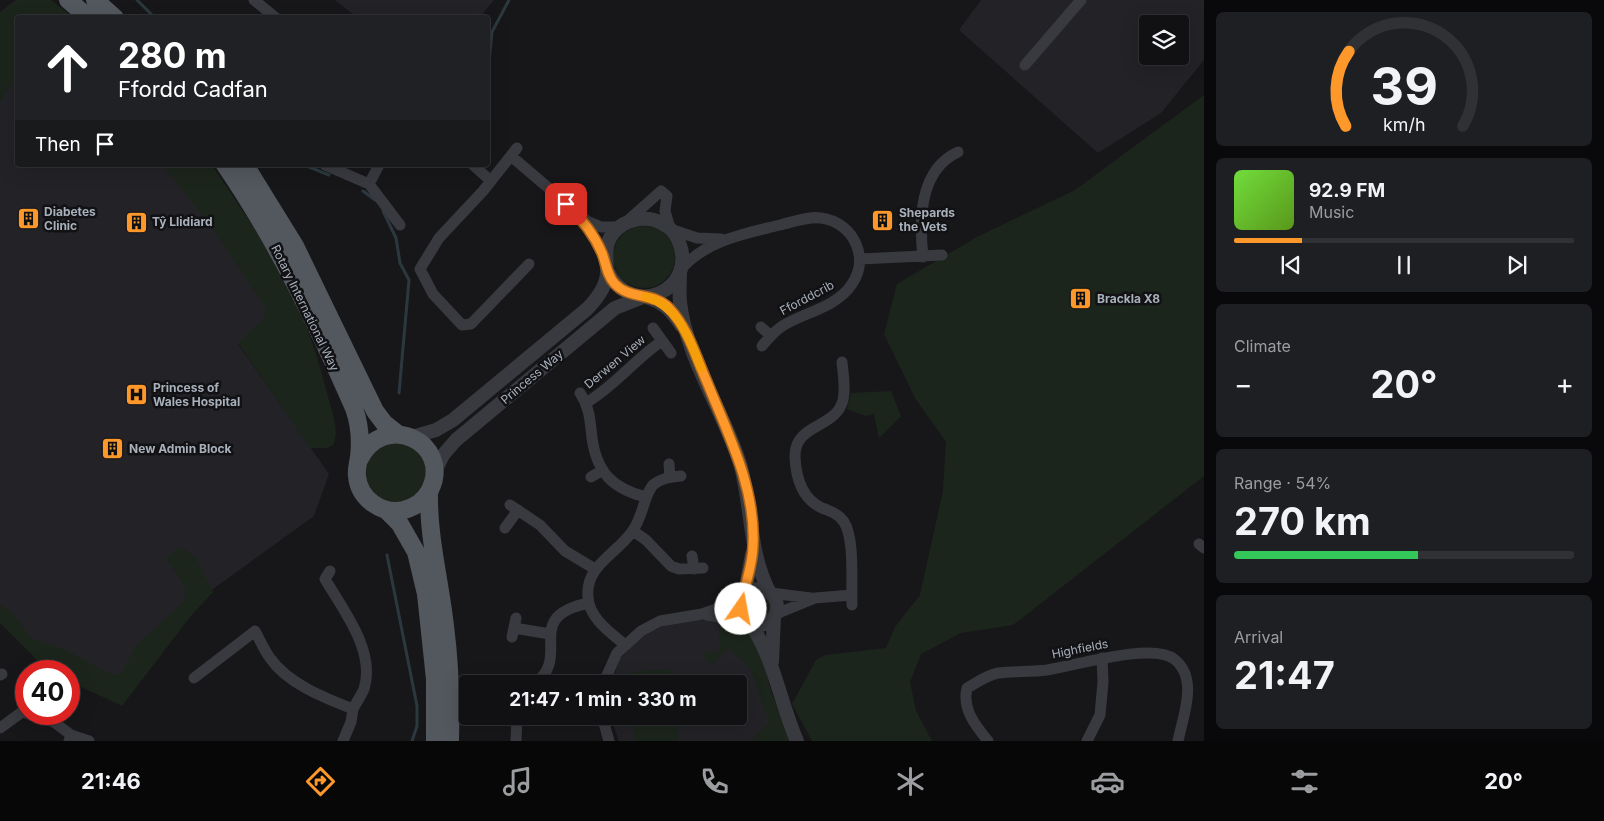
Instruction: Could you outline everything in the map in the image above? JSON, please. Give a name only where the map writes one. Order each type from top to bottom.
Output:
[{"type":"main road","points":[[68,0],[86,15]]},
{"type":"main road","points":[[94,0],[112,15]]},
{"type":"main road","name":"Rotary International Way","points":[[226,167],[273,241],[310,312],[349,398],[359,429],[359,460]]},
{"type":"main road","name":"Rotary International Way","points":[[246,167],[295,246],[375,411],[384,423],[405,435]]},
{"type":"main road","points":[[429,492],[421,502],[410,508],[398,511],[386,510],[372,504],[360,488],[357,478],[359,460],[370,443],[388,434],[405,435],[428,452],[434,473],[429,492],[430,528],[446,627],[451,691],[450,741]]},
{"type":"main road","points":[[386,510],[400,524],[416,552],[426,594],[435,679],[435,741]]},
{"type":"street","points":[[254,0],[272,15]]},
{"type":"street","points":[[1025,65],[1081,0]]},
{"type":"street","points":[[529,264],[471,324],[462,325],[433,294],[420,269],[439,238],[491,181],[514,152],[580,217],[598,245],[613,283],[622,290],[659,301],[668,307],[686,332]]},
{"type":"street","points":[[923,257],[920,209],[930,181],[941,163],[958,152]]},
{"type":"street","points":[[330,167],[369,184],[400,225]]},
{"type":"street","points":[[369,184],[378,167]]},
{"type":"street","points":[[475,167],[491,181]]},
{"type":"street","points":[[623,225],[661,191],[667,196],[665,211],[670,228],[682,248],[679,301],[686,332],[740,463],[748,496],[753,546],[761,576],[777,603],[772,668]]},
{"type":"street","points":[[580,217],[595,225],[623,225],[636,219],[648,218],[697,238],[728,238]]},
{"type":"street","points":[[681,270],[699,252],[728,238],[805,219],[820,218],[835,221],[847,231],[856,244],[860,259],[942,255]]},
{"type":"street","name":"Princess Way","points":[[405,435],[436,430],[453,420],[587,309],[600,292],[606,266],[608,240],[623,225]]},
{"type":"street","name":"Fforddcrib","points":[[762,346],[770,336],[785,324],[834,301],[846,292],[854,280],[860,259]]},
{"type":"street","name":"Princess Way","points":[[434,473],[448,448],[478,421],[616,308],[665,290],[674,283],[681,270]]},
{"type":"street","points":[[761,326],[770,336]]},
{"type":"street","name":"Derwen View","points":[[653,328],[670,353]]},
{"type":"street","name":"Derwen View","points":[[586,403],[607,389],[640,357],[662,341]]},
{"type":"street","points":[[606,675],[610,664],[624,644],[640,631],[655,623],[702,614],[744,598],[753,590],[759,589],[770,593],[814,598],[852,600],[849,539],[846,527],[836,514],[819,506],[805,495],[801,488],[795,458],[797,444],[804,434],[832,418],[839,411],[844,395],[839,368]]},
{"type":"street","name":"Derwen View","points":[[580,393],[590,415],[594,446],[603,470],[612,482],[624,490],[646,497]]},
{"type":"street","points":[[624,644],[598,620],[589,604],[589,585],[595,569],[633,531],[641,518],[646,497],[654,484],[676,477],[668,464]]},
{"type":"street","points":[[590,477],[603,470]]},
{"type":"street","points":[[505,528],[514,507],[540,525],[565,551],[595,569]]},
{"type":"street","points":[[633,531],[646,540],[671,566],[679,569],[698,568],[692,556]]},
{"type":"street","points":[[753,546],[742,614],[750,622],[763,644],[782,704],[797,741]]},
{"type":"street","points":[[330,571],[325,579],[354,629],[367,663],[364,688],[353,709],[343,741]]},
{"type":"street","points":[[702,614],[766,624],[775,615],[814,598]]},
{"type":"street","points":[[545,675],[550,666],[550,634],[561,614],[570,609],[589,604]]},
{"type":"street","points":[[514,628],[550,634]]},
{"type":"street","points":[[194,678],[255,631],[271,660],[289,676],[311,691],[353,709]]},
{"type":"street","name":"Highfields","points":[[988,741],[971,719],[964,699],[967,688],[996,674],[1047,670],[1102,658],[1154,653],[1173,659],[1187,677],[1188,694],[1178,741]]},
{"type":"street","points":[[1087,741],[1100,715],[1103,682],[1102,658]]},
{"type":"street","points":[[0,728],[15,717]]},
{"type":"street","points":[[57,725],[70,738],[89,741]]},
{"type":"street","points":[[516,741],[517,725]]},
{"type":"street","points":[[605,725],[609,741]]},
{"type":"shaded area","points":[[16,0],[51,0],[70,15],[15,15],[15,84],[10,86],[0,102],[0,12]]},
{"type":"shaded area","points":[[335,0],[494,0],[482,15],[354,15]]},
{"type":"shaded area","points":[[981,0],[1204,0],[1204,60],[1161,113],[1098,153],[959,30]]},
{"type":"shaded area","name":"Princess of Wales Hospital","points":[[0,16],[15,24],[15,167],[170,167],[270,301],[267,316],[238,344],[329,474],[314,516],[213,589],[186,599],[118,685],[80,668],[80,660],[62,660],[35,648],[0,610]]},
{"type":"shaded area","points":[[1204,95],[1204,476],[1013,625],[961,633],[921,654],[910,682],[916,711],[932,741],[812,741],[792,704],[816,660],[825,655],[886,648],[895,627],[920,595],[943,491],[946,442],[915,398],[884,334],[897,284],[977,237],[1075,190]]},
{"type":"shaded area","points":[[165,167],[213,167],[267,249],[287,284],[306,325],[335,421],[336,433],[333,445],[327,448],[310,448],[238,343],[263,320],[266,309],[214,231]]},
{"type":"shaded area","points":[[638,226],[650,226],[666,235],[673,245],[675,257],[673,269],[666,279],[650,288],[638,288],[627,283],[618,274],[613,263],[613,251],[618,240],[627,231]]},
{"type":"shaded area","points":[[891,391],[901,416],[879,438],[874,414],[866,416],[847,409],[851,393]]},
{"type":"shaded area","points":[[397,440],[419,451],[427,469],[423,485],[412,498],[404,503],[389,505],[381,502],[363,481],[368,454]]},
{"type":"shaded area","points":[[183,548],[195,557],[213,592],[190,617],[122,706],[80,686],[80,660],[37,660],[0,623],[0,605],[11,611],[32,639],[60,647],[111,674],[121,674],[136,646],[184,601],[186,589],[166,558],[175,550]]},
{"type":"shaded area","points":[[759,596],[767,599],[770,607],[767,615],[759,618],[751,615],[748,607],[751,599]]},
{"type":"shaded area","points":[[693,620],[719,620],[760,648],[771,692],[790,741],[619,741],[613,725],[747,725],[747,675],[614,675],[620,659],[640,637],[667,624]]},
{"type":"shaded area","points":[[719,620],[742,625],[750,631],[760,648],[771,692],[790,741],[752,741],[768,722],[750,668],[728,648],[713,665],[704,658],[704,653],[720,651]]},
{"type":"shaded area","points":[[672,669],[672,675],[630,675],[630,672]]},
{"type":"shaded area","points":[[634,725],[677,725],[678,741],[635,741]]},
{"type":"waterway","points":[[137,0],[152,15]]},
{"type":"waterway","points":[[490,52],[492,32],[509,0]]},
{"type":"waterway","points":[[309,167],[329,175]]},
{"type":"waterway","points":[[363,191],[375,200]]},
{"type":"waterway","points":[[383,211],[396,238],[400,263],[409,280],[399,393]]},
{"type":"waterway","points":[[387,555],[417,706],[417,726],[412,741]]},
{"type":"slow traffic","points":[[646,297],[659,301],[672,311],[686,332],[701,368]]},
{"type":"place","name":"Diabetes Clinic","points":[[28,219]]},
{"type":"place","name":"Shepards the Vets","points":[[883,220]]},
{"type":"place","name":"Tŷ Llidiard","points":[[136,222]]},
{"type":"place","name":"Brackla X8","points":[[1081,299]]},
{"type":"place","name":"Princess of Wales Hospital","points":[[137,395]]},
{"type":"place","name":"New Admin Block","points":[[113,449]]},
{"type":"route","points":[[566,204],[580,217],[592,234],[602,253],[613,283],[633,295],[646,296],[664,304],[672,311],[686,332],[734,447],[746,484],[752,519],[753,546],[741,609]]}]
